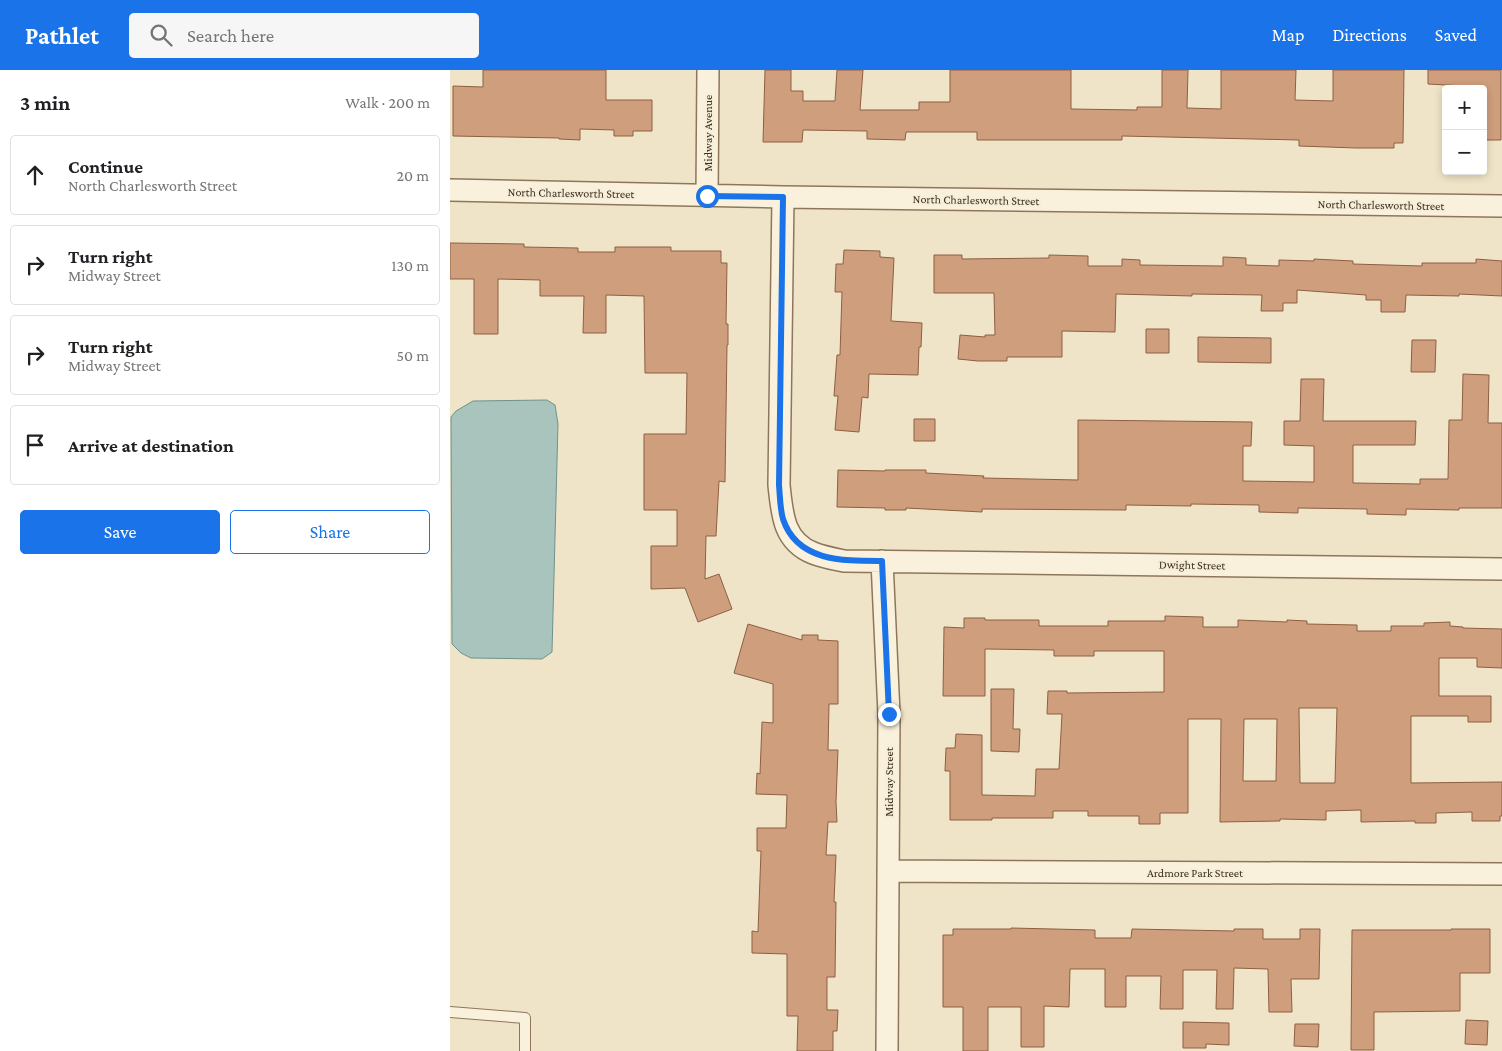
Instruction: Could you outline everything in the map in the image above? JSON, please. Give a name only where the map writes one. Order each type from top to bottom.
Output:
[{"type":"street","name":"Midway Avenue","points":[[707,196],[708,70]]},
{"type":"street","name":"North Charlesworth Street","points":[[450,190],[707,196],[1502,206]]},
{"type":"street","points":[[783,197],[779,485],[782,517],[793,539],[803,548],[814,554],[844,561],[882,561]]},
{"type":"street","name":"Dwight Street","points":[[882,561],[1502,569]]},
{"type":"street","name":"Midway Street","points":[[882,561],[889,714],[887,1051]]},
{"type":"street","name":"Ardmore Park Street","points":[[888,872],[1502,874]]},
{"type":"lane","points":[[450,1012],[525,1018],[525,1051]]},
{"type":"water","points":[[547,400],[555,405],[558,424],[552,652],[542,659],[471,658],[461,653],[452,644],[451,417],[456,411],[473,401]]},
{"type":"building","points":[[483,70],[606,70],[606,100],[652,100],[652,131],[633,131],[633,136],[614,136],[614,130],[580,129],[580,140],[453,136],[453,86],[483,87]]},
{"type":"building","points":[[765,70],[791,70],[791,91],[803,91],[803,101],[835,101],[837,70],[863,70],[860,110],[919,110],[919,102],[950,102],[950,70],[1071,70],[1071,109],[1137,110],[1137,107],[1162,107],[1162,70],[1188,70],[1187,108],[1221,109],[1221,70],[1296,70],[1295,100],[1333,101],[1333,70],[1404,70],[1403,143],[1394,143],[1394,148],[1356,148],[1299,146],[1299,140],[1122,136],[1122,140],[977,140],[977,132],[906,132],[905,140],[867,139],[867,131],[803,130],[802,142],[763,142]]},
{"type":"building","points":[[1428,70],[1501,70],[1501,140],[1487,140],[1487,85],[1428,84]]},
{"type":"building","points":[[450,243],[524,244],[524,247],[578,248],[578,252],[615,252],[615,247],[671,247],[671,251],[721,251],[721,263],[727,263],[726,324],[728,324],[728,345],[725,482],[719,481],[716,536],[706,536],[705,579],[719,574],[732,609],[698,622],[685,588],[651,589],[651,546],[677,546],[677,510],[644,510],[644,434],[686,434],[687,373],[645,373],[644,296],[606,295],[606,333],[583,333],[584,296],[540,296],[540,280],[498,279],[498,334],[474,334],[474,279],[450,279]]},
{"type":"building","points":[[844,250],[880,251],[880,257],[894,258],[891,321],[922,323],[918,375],[869,374],[868,398],[862,397],[859,432],[835,430],[838,396],[834,396],[837,355],[840,355],[842,292],[835,292],[836,264],[843,264]]},
{"type":"building","points":[[934,255],[962,255],[962,259],[1049,258],[1049,255],[1088,256],[1088,266],[1122,266],[1122,259],[1140,260],[1140,265],[1223,266],[1223,257],[1246,258],[1246,265],[1279,266],[1279,260],[1314,261],[1314,259],[1353,261],[1353,264],[1422,266],[1422,263],[1476,263],[1476,259],[1502,261],[1502,296],[1459,294],[1459,296],[1406,295],[1405,312],[1381,312],[1381,300],[1366,300],[1366,295],[1297,290],[1297,303],[1283,303],[1283,311],[1261,311],[1262,295],[1116,294],[1115,332],[1062,331],[1062,357],[1007,357],[1007,361],[978,361],[958,359],[960,335],[985,337],[985,335],[995,335],[994,293],[934,293]]},
{"type":"building","points":[[1146,329],[1169,329],[1169,353],[1146,353]]},
{"type":"building","points":[[1198,337],[1271,338],[1271,363],[1198,362]]},
{"type":"building","points":[[1412,340],[1436,340],[1435,372],[1411,372]]},
{"type":"building","points":[[1463,374],[1489,375],[1488,423],[1502,423],[1502,508],[1459,508],[1459,510],[1406,509],[1406,515],[1367,514],[1367,509],[1298,508],[1298,513],[1259,512],[1259,505],[1191,504],[1191,506],[1126,505],[1126,510],[982,509],[982,512],[837,507],[838,470],[926,470],[926,473],[984,476],[983,478],[1078,480],[1078,420],[1252,422],[1251,446],[1243,446],[1243,481],[1314,482],[1314,446],[1284,445],[1284,421],[1300,421],[1301,379],[1324,379],[1323,421],[1416,421],[1415,445],[1353,445],[1353,483],[1420,484],[1420,479],[1448,479],[1449,420],[1462,420]]},
{"type":"building","points":[[914,419],[935,419],[935,441],[914,441]]},
{"type":"building","points":[[1165,616],[1203,617],[1203,627],[1238,627],[1238,620],[1307,621],[1307,624],[1357,625],[1357,631],[1391,631],[1391,626],[1424,626],[1424,623],[1450,622],[1450,626],[1463,628],[1502,629],[1502,668],[1477,667],[1477,658],[1439,658],[1439,696],[1491,696],[1491,722],[1468,722],[1468,716],[1411,716],[1411,783],[1502,782],[1502,816],[1500,816],[1500,821],[1472,821],[1472,812],[1436,813],[1436,823],[1415,823],[1415,821],[1361,822],[1361,810],[1326,811],[1326,820],[1280,819],[1280,821],[1220,822],[1221,719],[1188,719],[1188,813],[1160,813],[1160,824],[1139,824],[1139,816],[1088,816],[1088,811],[1053,811],[1053,818],[950,820],[950,771],[945,771],[946,748],[955,748],[956,734],[982,735],[982,795],[1035,796],[1036,769],[1059,769],[1062,714],[1047,714],[1048,691],[1067,691],[1067,693],[1164,692],[1164,651],[1094,651],[1094,656],[1054,656],[1054,650],[985,649],[985,696],[943,696],[944,627],[964,628],[964,618],[1039,620],[1039,626],[1108,626],[1108,621],[1165,621]],"holes":[[[1299,708],[1337,708],[1335,783],[1300,783]],[[1244,719],[1277,719],[1276,781],[1243,781]]]},
{"type":"building","points":[[748,624],[802,640],[802,635],[818,635],[818,640],[838,641],[838,704],[829,704],[828,750],[838,750],[837,822],[828,822],[826,855],[836,855],[834,902],[836,902],[835,977],[827,977],[827,1010],[838,1010],[837,1031],[833,1031],[833,1051],[797,1051],[798,1016],[787,1016],[787,954],[752,953],[752,931],[758,932],[761,851],[757,851],[757,828],[786,828],[787,795],[756,794],[757,773],[760,774],[762,722],[773,723],[773,684],[734,673]]},
{"type":"building","points":[[991,689],[1014,689],[1013,729],[1020,729],[1019,752],[991,751]]},
{"type":"building","points":[[953,929],[1095,930],[1095,938],[1131,938],[1132,929],[1234,931],[1234,929],[1263,929],[1263,939],[1300,939],[1300,929],[1320,929],[1319,979],[1291,979],[1292,1012],[1269,1012],[1268,969],[1234,968],[1233,1009],[1216,1009],[1217,970],[1183,970],[1183,1009],[1160,1009],[1161,976],[1126,976],[1126,1007],[1105,1007],[1105,969],[1070,969],[1069,1007],[1044,1006],[1044,1047],[1021,1047],[1021,1007],[988,1007],[988,1051],[963,1051],[963,1007],[943,1007],[943,935],[953,935]]},
{"type":"building","points":[[1490,929],[1490,973],[1460,973],[1460,1011],[1374,1012],[1374,1050],[1351,1050],[1352,930]]},
{"type":"building","points":[[1466,1020],[1488,1021],[1487,1045],[1465,1044]]},
{"type":"building","points":[[1183,1022],[1229,1023],[1229,1045],[1206,1044],[1206,1048],[1183,1048]]},
{"type":"building","points":[[1295,1024],[1319,1024],[1318,1047],[1294,1046]]},
{"type":"route","points":[[707,196],[783,197],[779,485],[782,517],[793,539],[803,548],[814,554],[844,561],[882,561],[889,714]]}]
